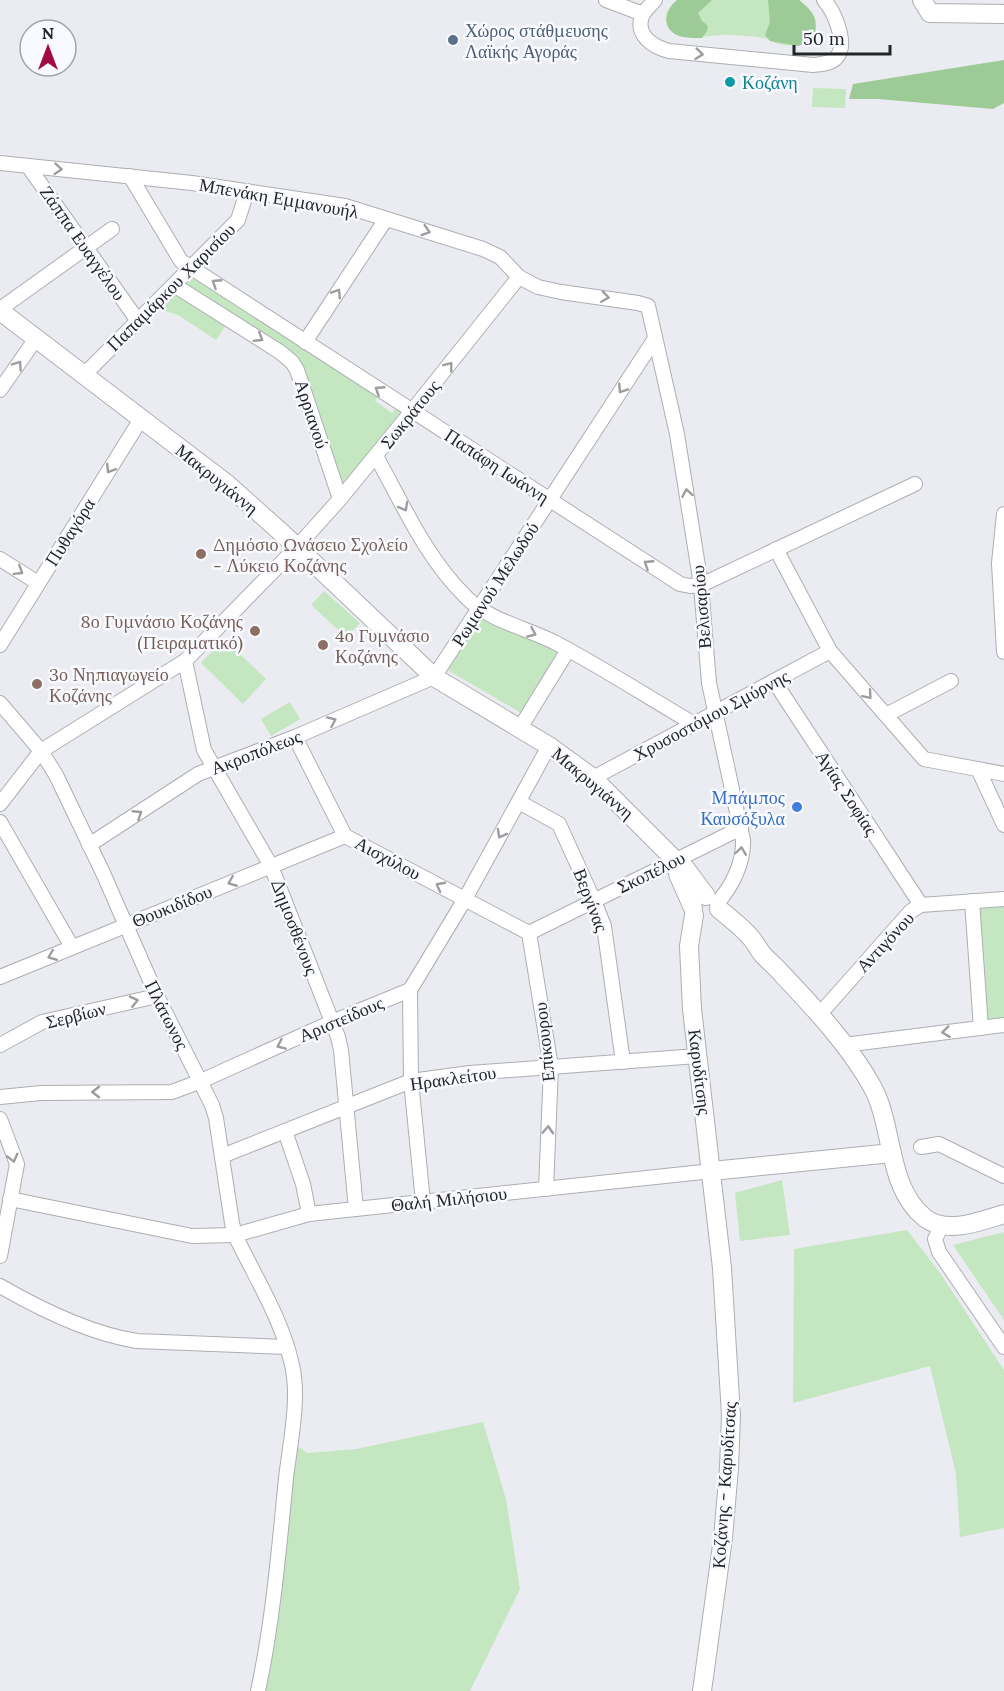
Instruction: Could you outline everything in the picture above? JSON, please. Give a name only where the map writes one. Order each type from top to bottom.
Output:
[{"type":"street","points":[[606,0],[643,14]]},
{"type":"street","points":[[629,0],[643,14]]},
{"type":"street","points":[[655,0],[643,14],[642,31],[658,48],[813,65],[826,64],[835,60],[840,52],[839,28],[835,14],[824,0]]},
{"type":"street","points":[[926,6],[1002,10]]},
{"type":"street","name":"Μπενάκη Εμμανουήλ","points":[[0,163],[130,176],[345,206],[483,249],[500,257],[519,277],[538,287],[648,306]]},
{"type":"street","name":"Ζάππα Ευαγγέλου","points":[[28,166],[138,321]]},
{"type":"street","name":"Παπάφη Ιωάννη","points":[[130,176],[181,261],[672,580],[690,586],[701,585]]},
{"type":"street","name":"Παπαμάρκου Χαρισίου","points":[[83,376],[238,220],[246,191]]},
{"type":"street","points":[[305,342],[386,219]]},
{"type":"street","points":[[0,310],[112,229]]},
{"type":"street","name":"Σωκράτους","points":[[0,804],[41,752],[185,661],[297,547],[340,499],[519,277]]},
{"type":"street","name":"Αρριανού","points":[[174,285],[280,352],[292,362],[297,370],[340,499]]},
{"type":"street","name":"Βελισαρίου","points":[[648,306],[677,434],[701,585],[705,658],[714,713],[744,850],[737,871],[707,910]]},
{"type":"street","name":"Μακρυγιάννη","points":[[0,310],[35,340],[227,484],[434,677],[549,746],[593,778],[685,868],[707,910],[747,945],[762,954],[819,1015],[844,1046],[876,1094],[902,1184],[915,1209],[926,1220],[942,1225]]},
{"type":"street","points":[[0,390],[35,340]]},
{"type":"street","name":"Ρωμανού Μελωδού","points":[[434,677],[654,340]]},
{"type":"street","name":"Πυθαγόρα","points":[[0,645],[141,419]]},
{"type":"street","points":[[376,456],[434,560],[467,599],[479,608],[568,650],[694,724]]},
{"type":"street","points":[[701,585],[915,484]]},
{"type":"street","points":[[1004,514],[999,563],[1004,652]]},
{"type":"street","points":[[776,549],[830,651],[924,759],[1004,774]]},
{"type":"street","points":[[0,559],[38,583]]},
{"type":"street","points":[[520,728],[568,650]]},
{"type":"street","name":"Χρυσοστόμου Σμύρνης","points":[[593,778],[830,651]]},
{"type":"street","name":"Δημοσθένους","points":[[185,661],[204,750],[271,866],[341,1050],[356,1209]]},
{"type":"street","name":"Ακροπόλεως","points":[[89,845],[198,774],[295,737],[434,677]]},
{"type":"street","name":"Αγίας Σοφίας","points":[[774,681],[921,905]]},
{"type":"street","points":[[886,715],[951,681]]},
{"type":"street","name":"Πλάτωνος","points":[[0,704],[41,752],[56,775],[157,996],[201,1081],[216,1118],[235,1235],[278,1321],[293,1366],[294,1408],[273,1595],[258,1691]]},
{"type":"street","name":"Αισχύλου","points":[[295,737],[345,836],[529,933]]},
{"type":"street","points":[[423,1202],[411,1081],[410,990],[465,899],[549,746]]},
{"type":"street","points":[[978,769],[1004,825]]},
{"type":"street","name":"Βεργίνας","points":[[519,801],[559,824],[594,900],[604,926],[623,1062]]},
{"type":"street","points":[[0,822],[72,947]]},
{"type":"street","name":"Σκοπέλου","points":[[529,933],[741,828]]},
{"type":"street","name":"Θουκιδίδου","points":[[0,977],[345,836]]},
{"type":"street","name":"Αντιγόνου","points":[[819,1015],[912,911],[921,905],[1004,899]]},
{"type":"street","points":[[972,901],[981,1028]]},
{"type":"street","name":"Καρυδίτσης","points":[[707,910],[698,958],[691,974],[697,1056],[712,1171]]},
{"type":"street","name":"Επίκουρου","points":[[529,933],[551,1067],[546,1189]]},
{"type":"street","name":"Αριστείδους","points":[[0,1097],[41,1093],[172,1092],[410,990]]},
{"type":"street","name":"Σερβίων","points":[[0,1045],[42,1022],[157,996]]},
{"type":"street","points":[[844,1046],[1004,1025]]},
{"type":"street","name":"Ηρακλείτου","points":[[222,1156],[411,1081],[470,1073],[697,1056]]},
{"type":"street","points":[[0,1119],[17,1164],[0,1256]]},
{"type":"street","points":[[285,1131],[303,1184],[309,1214]]},
{"type":"street","points":[[921,1148],[939,1144],[1004,1176]]},
{"type":"street","name":"Θαλή Μιλήσιου","points":[[10,1199],[192,1236],[235,1235],[309,1214],[892,1153]]},
{"type":"street","name":"Κοζάνης - Καρυδίτσας","points":[[702,1691],[722,1548],[730,1444],[730,1390],[722,1268],[712,1171]]},
{"type":"street","points":[[1004,1214],[979,1222],[953,1226],[942,1225],[935,1239],[939,1252],[1004,1347]]},
{"type":"street","points":[[0,1286],[19,1297],[76,1322],[123,1339],[287,1347]]},
{"type":"green space","points":[[677,0],[799,0],[814,17],[816,27],[814,40],[788,45],[752,36],[686,37],[678,35],[671,31],[666,17],[669,8]]},
{"type":"green space","points":[[677,0],[712,0],[698,13],[708,26],[702,38],[683,37],[671,31],[666,21],[669,10]]},
{"type":"green space","points":[[768,0],[799,0],[805,5],[814,17],[816,27],[814,40],[798,46],[770,41],[765,35],[770,22]]},
{"type":"green space","points":[[1004,60],[1004,103],[993,109],[878,99],[849,99],[853,84]]},
{"type":"green space","points":[[813,88],[846,89],[845,108],[812,107]]},
{"type":"green space","points":[[192,275],[378,396],[375,401],[392,413],[396,408],[401,412],[341,487],[304,371],[183,284]]},
{"type":"green space","points":[[175,294],[226,325],[216,340],[178,315],[160,309]]},
{"type":"green space","points":[[324,591],[360,623],[346,637],[311,605]]},
{"type":"green space","points":[[481,615],[561,652],[523,714],[446,669]]},
{"type":"green space","points":[[224,639],[266,679],[243,704],[201,663]]},
{"type":"green space","points":[[290,702],[300,719],[271,736],[261,719]]},
{"type":"green space","points":[[1004,904],[1004,1018],[986,1019],[977,906]]},
{"type":"green space","points":[[782,1180],[790,1235],[740,1241],[735,1193]]},
{"type":"green space","points":[[907,1230],[940,1273],[1004,1370],[1004,1528],[960,1537],[956,1474],[930,1366],[793,1403],[794,1249]]},
{"type":"green space","points":[[1004,1232],[1004,1320],[953,1245]]},
{"type":"green space","points":[[483,1422],[506,1499],[520,1589],[470,1691],[263,1691],[298,1447],[308,1453],[356,1449]]},
{"type":"place","name":"Χώρος στάθμευσης Λαϊκής Αγοράς","points":[[453,40]]},
{"type":"place","name":"Κοζάνη","points":[[730,82]]},
{"type":"place","name":"Δημόσιο Ωνάσειο Σχολείο - Λύκειο Κοζάνης","points":[[201,554]]},
{"type":"place","name":"8ο Γυμνάσιο Κοζάνης (Πειραματικό)","points":[[255,631]]},
{"type":"place","name":"4ο Γυμνάσιο Κοζάνης","points":[[323,645]]},
{"type":"place","name":"3ο Νηπιαγωγείο Κοζάνης","points":[[37,684]]},
{"type":"place","name":"Μπάμπος Καυσόξυλα","points":[[797,807]]}]
